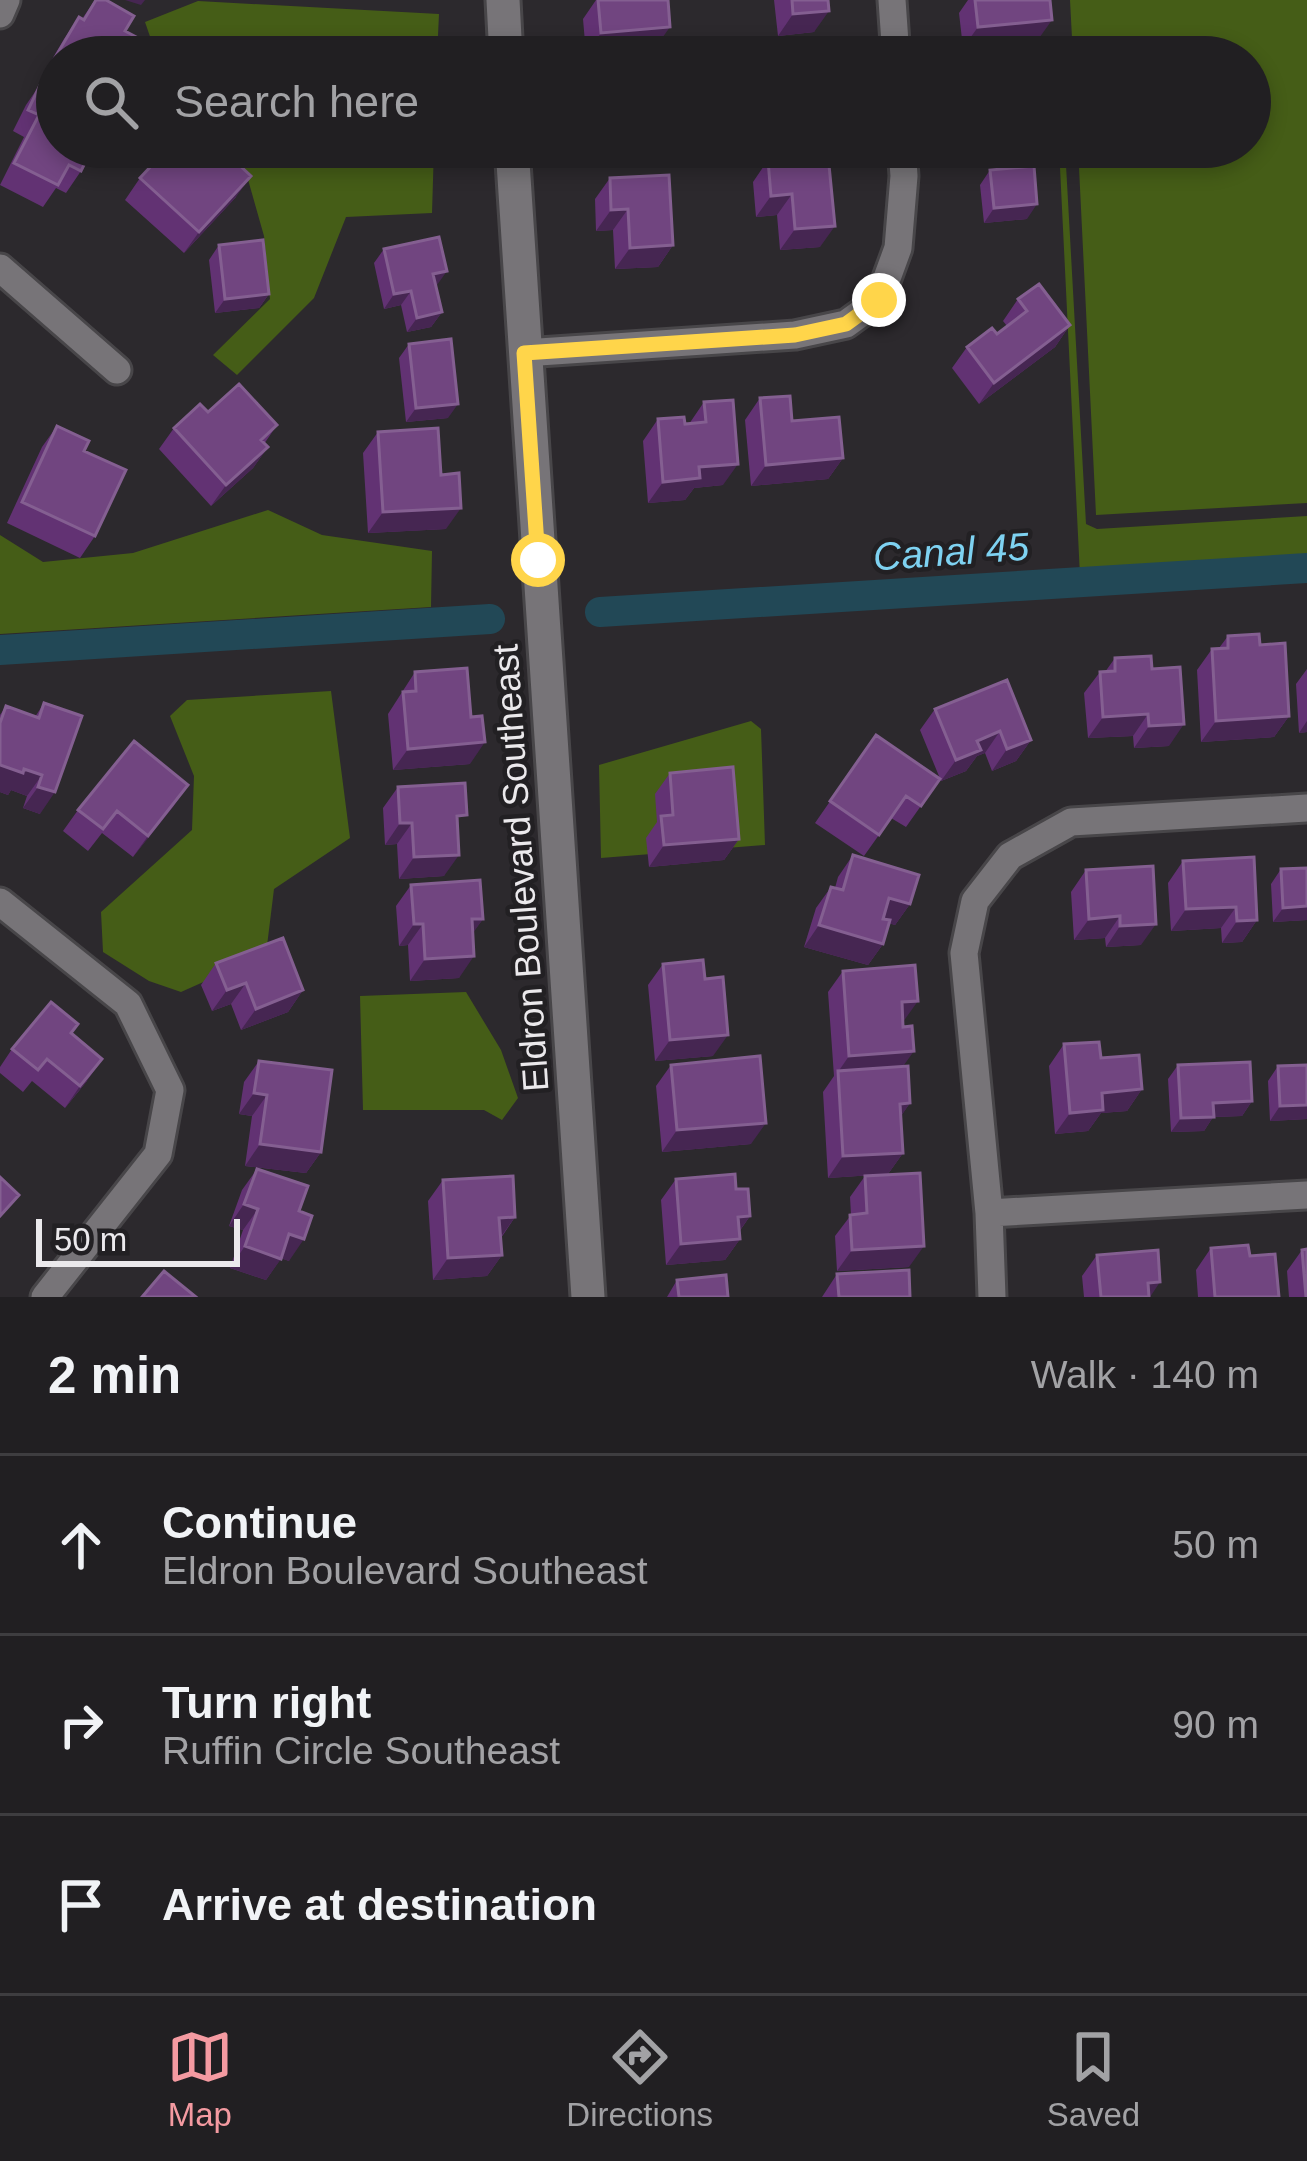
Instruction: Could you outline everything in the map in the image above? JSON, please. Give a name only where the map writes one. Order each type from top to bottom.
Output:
[{"type":"street","points":[[0,14],[6,0]]},
{"type":"street","points":[[503,0],[505,36]]},
{"type":"street","points":[[892,0],[895,36]]},
{"type":"street","name":"Eldron Boulevard Southeast","points":[[513,168],[588,1297]]},
{"type":"street","points":[[524,353],[795,335],[846,324],[879,300],[898,248],[903,168]]},
{"type":"street","points":[[0,268],[117,370]]},
{"type":"street","points":[[992,1297],[989,1213],[964,953],[975,902],[1010,856],[1071,822],[1307,808]]},
{"type":"street","points":[[0,902],[128,1004],[170,1090],[158,1154],[45,1297]]},
{"type":"street","points":[[989,1213],[1307,1195]]},
{"type":"green space","points":[[1070,0],[1307,0],[1307,503],[1096,515],[1079,168],[1271,168],[1271,36],[1072,36]]},
{"type":"green space","points":[[198,1],[439,14],[438,36],[150,36],[145,22]]},
{"type":"green space","points":[[237,168],[433,168],[432,213],[346,217],[314,298],[237,375],[213,355],[270,299],[264,236],[247,176]]},
{"type":"green space","points":[[1060,168],[1066,168],[1086,524],[1097,529],[1307,516],[1307,566],[1080,576]]},
{"type":"green space","points":[[268,510],[322,535],[432,551],[431,607],[0,634],[0,535],[43,562],[133,553]]},
{"type":"green space","points":[[331,691],[350,838],[274,889],[266,954],[181,992],[149,981],[103,952],[101,912],[192,830],[194,776],[170,716],[187,700]]},
{"type":"green space","points":[[751,721],[761,729],[765,845],[601,858],[599,765]]},
{"type":"green space","points":[[466,992],[501,1050],[518,1098],[502,1120],[484,1110],[363,1110],[360,996]]},
{"type":"building","points":[[96,0],[106,0],[134,16],[125,31],[134,36],[68,36],[79,17],[84,20]]},
{"type":"building","points":[[598,0],[668,0],[670,27],[601,33]]},
{"type":"building","points":[[792,0],[828,0],[829,11],[793,14]]},
{"type":"building","points":[[975,0],[1050,0],[1052,20],[978,27]]},
{"type":"building","points":[[36,121],[36,168],[67,168],[58,185],[14,163]]},
{"type":"building","points":[[149,168],[242,168],[251,176],[199,232],[140,178]]},
{"type":"building","points":[[769,168],[829,168],[835,226],[795,229],[792,194],[771,196]]},
{"type":"building","points":[[1034,168],[1037,204],[994,208],[990,170]]},
{"type":"building","points":[[669,175],[673,245],[630,248],[628,209],[611,210],[610,178]]},
{"type":"building","points":[[439,237],[447,271],[433,274],[442,312],[417,318],[411,291],[394,294],[384,249]]},
{"type":"building","points":[[263,240],[269,294],[225,299],[219,245]]},
{"type":"building","points":[[1039,284],[1070,325],[994,383],[967,347],[992,328],[997,334],[1027,311],[1018,299]]},
{"type":"building","points":[[451,339],[458,404],[416,408],[409,344]]},
{"type":"building","points":[[239,384],[277,425],[261,440],[268,447],[226,485],[174,428],[200,404],[208,412]]},
{"type":"building","points":[[790,396],[792,421],[839,417],[843,458],[766,465],[760,398]]},
{"type":"building","points":[[733,400],[738,464],[699,467],[700,478],[663,482],[658,419],[684,417],[685,424],[706,422],[704,402]]},
{"type":"building","points":[[57,426],[89,441],[84,451],[126,470],[95,536],[22,502]]},
{"type":"building","points":[[438,428],[441,475],[459,473],[461,508],[383,512],[378,432]]},
{"type":"building","points":[[1259,634],[1260,645],[1285,643],[1289,716],[1216,721],[1212,649],[1228,648],[1228,636]]},
{"type":"building","points":[[1151,656],[1152,669],[1180,667],[1184,724],[1149,726],[1148,714],[1103,717],[1100,672],[1115,671],[1115,658]]},
{"type":"building","points":[[467,668],[471,717],[482,716],[485,742],[408,749],[403,692],[416,691],[415,672]]},
{"type":"building","points":[[1007,680],[1031,740],[1007,749],[1000,731],[977,741],[981,750],[956,760],[935,709]]},
{"type":"building","points":[[44,703],[82,716],[55,792],[38,787],[42,775],[0,765],[0,723],[6,706],[39,718]]},
{"type":"building","points":[[876,735],[940,779],[921,806],[906,796],[879,835],[830,801]]},
{"type":"building","points":[[134,741],[188,785],[148,836],[117,811],[103,829],[78,810]]},
{"type":"building","points":[[733,767],[739,839],[664,845],[661,816],[673,815],[670,773]]},
{"type":"building","points":[[465,783],[467,815],[457,816],[459,855],[414,857],[412,823],[400,823],[398,787]]},
{"type":"building","points":[[853,855],[919,875],[910,904],[889,898],[883,919],[890,920],[883,944],[819,925],[831,887],[843,890]]},
{"type":"building","points":[[1254,857],[1257,920],[1237,921],[1236,907],[1186,909],[1183,861]]},
{"type":"building","points":[[1153,866],[1156,924],[1120,926],[1120,916],[1089,919],[1086,870]]},
{"type":"building","points":[[1307,868],[1307,906],[1283,908],[1281,869]]},
{"type":"building","points":[[480,880],[483,919],[472,919],[474,956],[425,959],[423,924],[414,924],[411,885]]},
{"type":"building","points":[[283,938],[303,990],[256,1009],[246,983],[227,990],[216,963]]},
{"type":"building","points":[[703,960],[705,979],[723,977],[728,1035],[670,1040],[663,964]]},
{"type":"building","points":[[915,965],[918,1001],[902,1002],[903,1027],[912,1026],[914,1051],[849,1056],[843,971]]},
{"type":"building","points":[[51,1002],[78,1024],[71,1033],[102,1059],[80,1086],[47,1059],[38,1070],[12,1049]]},
{"type":"building","points":[[1099,1042],[1101,1058],[1139,1055],[1142,1089],[1102,1093],[1103,1110],[1070,1113],[1064,1044]]},
{"type":"building","points":[[760,1056],[766,1123],[677,1130],[671,1065]]},
{"type":"building","points":[[259,1061],[332,1070],[321,1152],[260,1144],[267,1095],[254,1093]]},
{"type":"building","points":[[1250,1062],[1252,1101],[1213,1103],[1214,1117],[1181,1118],[1178,1065]]},
{"type":"building","points":[[1307,1065],[1307,1105],[1280,1106],[1278,1066]]},
{"type":"building","points":[[908,1066],[910,1103],[900,1104],[903,1153],[843,1156],[838,1071]]},
{"type":"building","points":[[257,1169],[308,1186],[299,1211],[312,1216],[304,1239],[289,1234],[281,1259],[245,1246],[258,1209],[244,1204]]},
{"type":"building","points":[[920,1173],[924,1246],[852,1250],[850,1215],[867,1213],[865,1176]]},
{"type":"building","points":[[735,1174],[736,1189],[748,1189],[750,1216],[738,1217],[740,1239],[681,1244],[676,1179]]},
{"type":"building","points":[[513,1176],[515,1217],[499,1218],[502,1255],[448,1258],[443,1180]]},
{"type":"building","points":[[0,1177],[19,1195],[0,1216]]},
{"type":"building","points":[[1248,1245],[1250,1256],[1275,1254],[1279,1297],[1215,1297],[1211,1248]]},
{"type":"building","points":[[1307,1249],[1307,1297],[1306,1297],[1302,1250]]},
{"type":"building","points":[[1158,1250],[1160,1282],[1148,1283],[1149,1297],[1101,1297],[1097,1255]]},
{"type":"building","points":[[909,1270],[910,1297],[839,1297],[837,1274]]},
{"type":"building","points":[[164,1271],[196,1297],[142,1297]]},
{"type":"building","points":[[726,1275],[728,1297],[679,1297],[677,1280]]},
{"type":"waterway","name":"Canal 45","points":[[600,612],[1307,568]]},
{"type":"waterway","name":"Canal 45","points":[[0,650],[490,619]]},
{"type":"route","points":[[538,560],[524,353],[795,335],[846,324],[879,300]]}]
